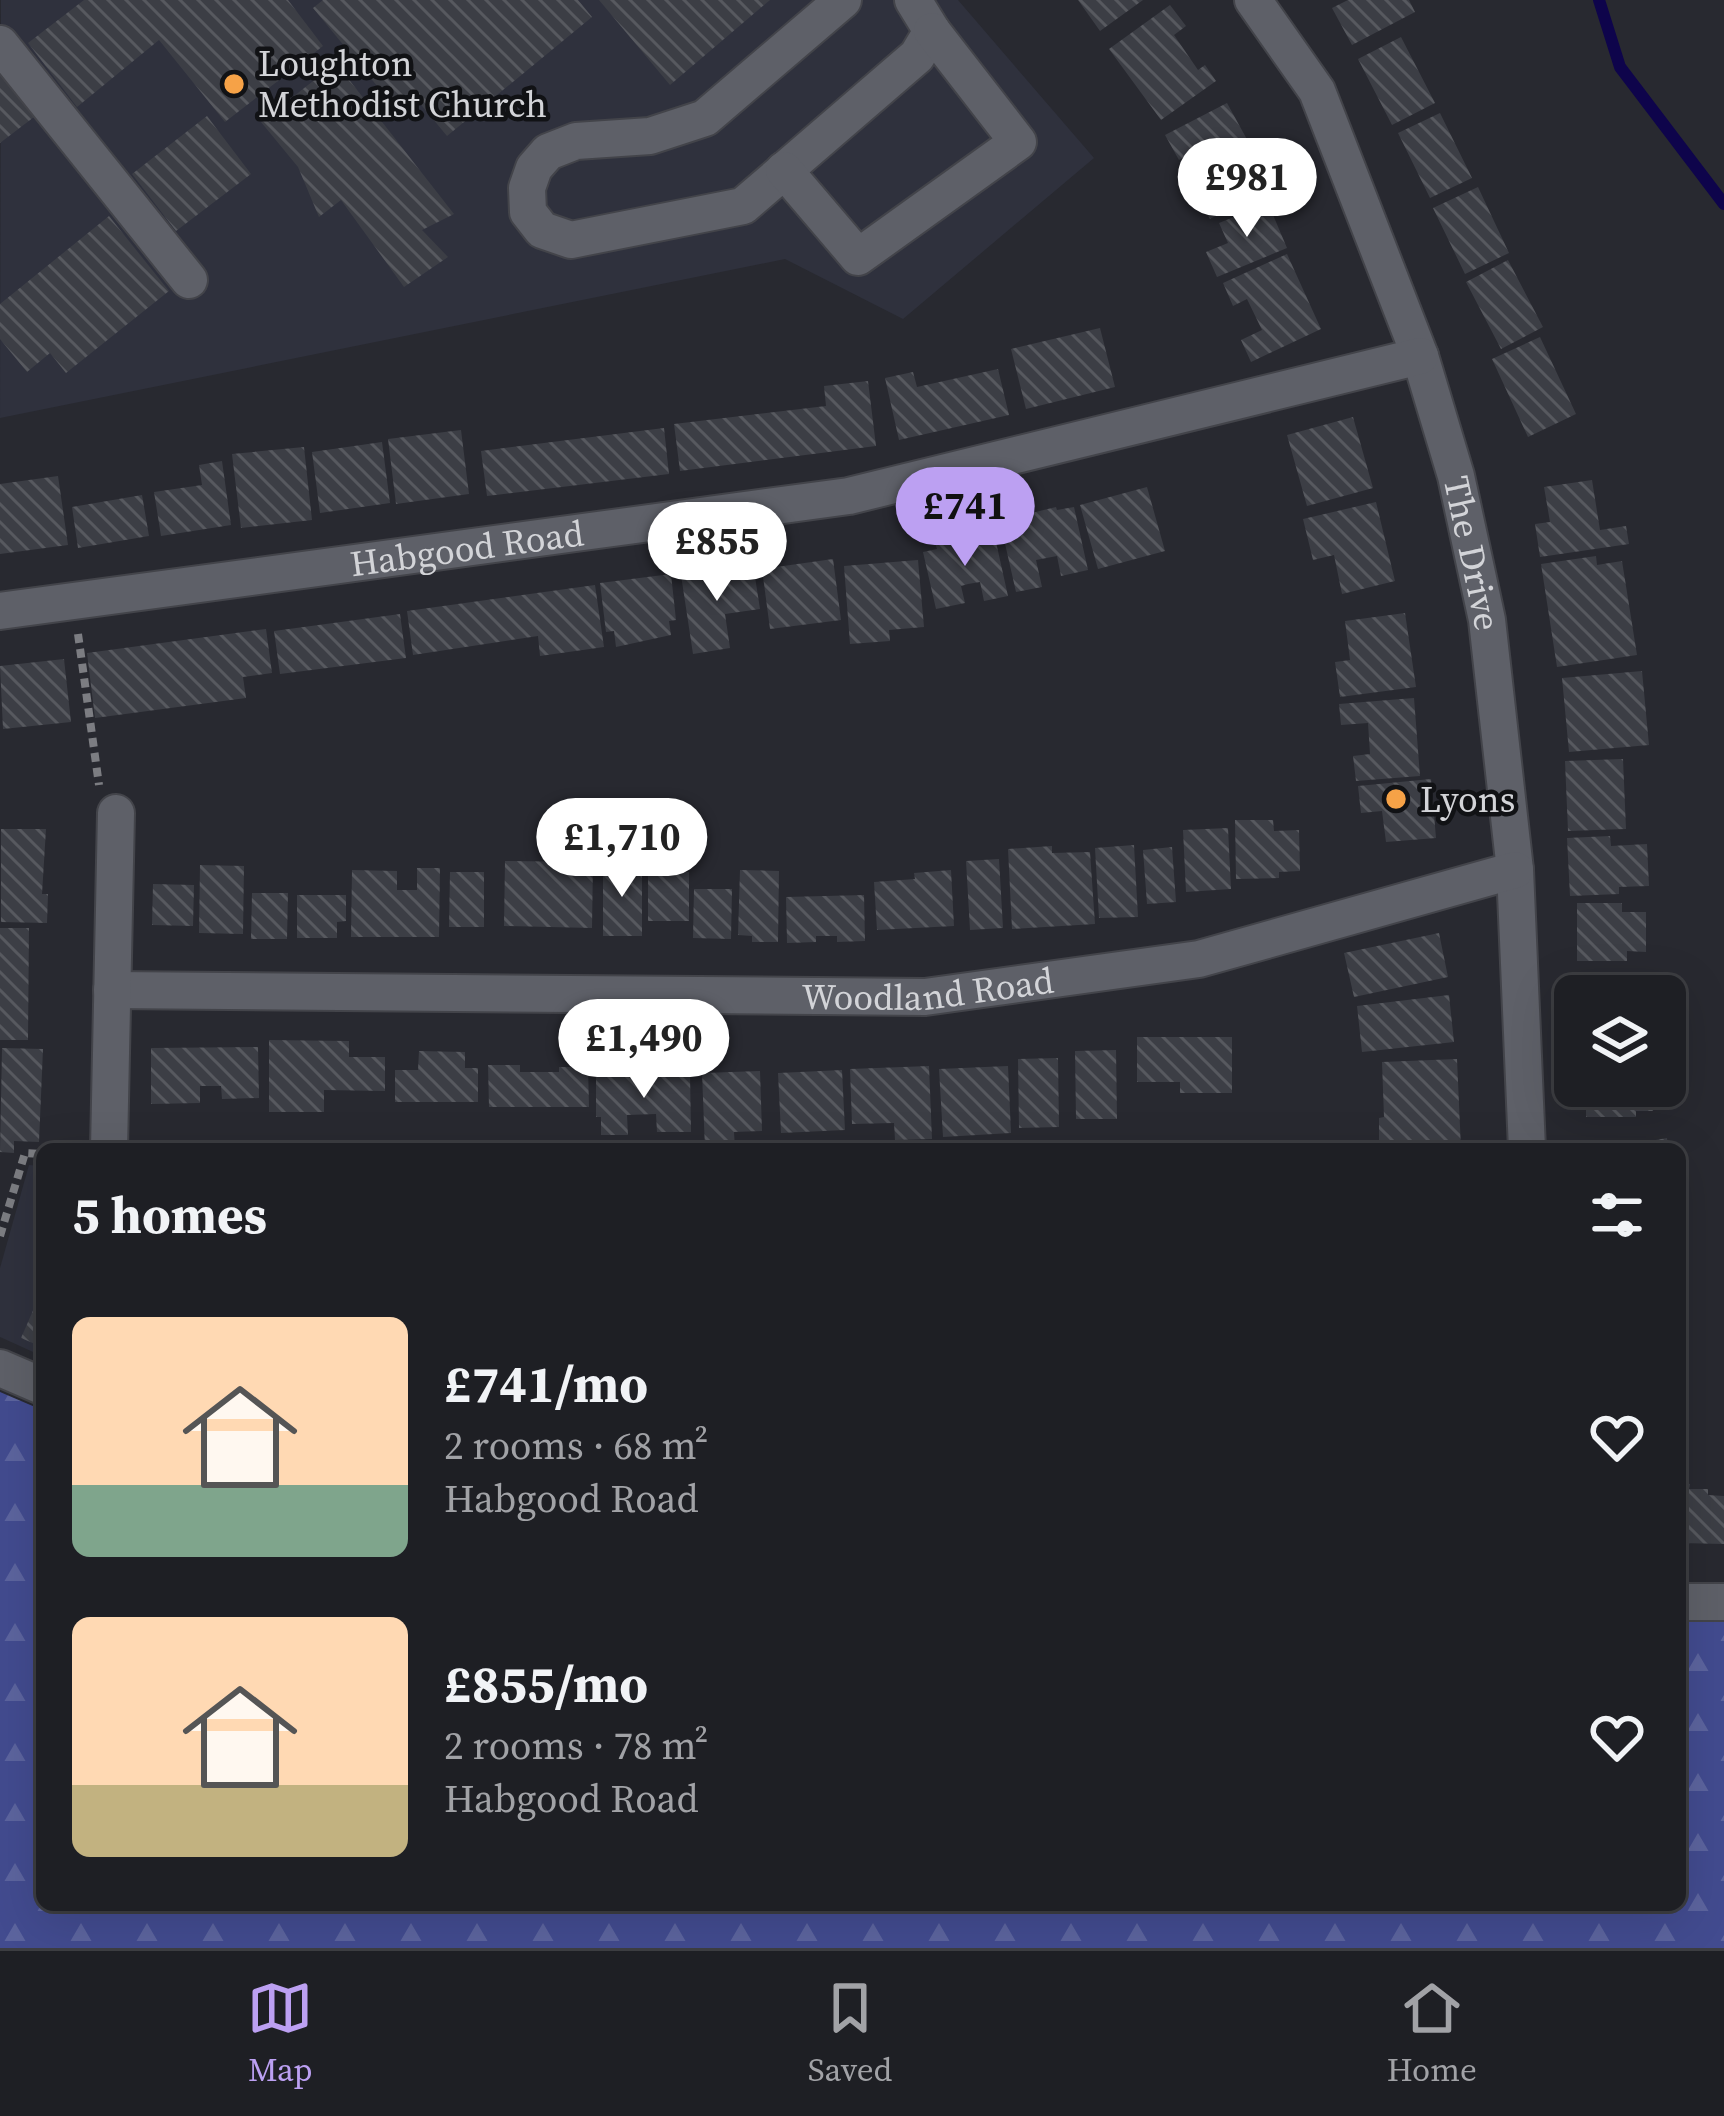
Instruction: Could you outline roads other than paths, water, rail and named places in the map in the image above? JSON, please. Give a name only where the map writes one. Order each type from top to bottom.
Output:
[{"type":"street","points":[[844,0],[705,118],[650,136],[577,141],[548,152],[534,167],[527,188],[528,212],[542,230],[571,240],[742,206],[917,56],[922,16]]},
{"type":"street","name":"The Drive","points":[[1253,0],[1317,91],[1420,356],[1456,476],[1487,620],[1514,870],[1528,1143]]},
{"type":"street","points":[[784,170],[858,256],[1018,142],[922,16]]},
{"type":"street","points":[[0,44],[189,280]]},
{"type":"street","name":"Habgood Road","points":[[0,611],[849,496],[1420,356]]},
{"type":"street","points":[[109,1143],[116,813]]},
{"type":"street","name":"Woodland Road","points":[[112,990],[925,998],[1199,959],[1514,870]]},
{"type":"street","points":[[0,1368],[36,1384]]},
{"type":"street","points":[[1686,1602],[1724,1602]]},
{"type":"waterway","points":[[1599,0],[1620,67],[1724,204]]},
{"type":"place","name":"Loughton Methodist Church","points":[[234,84]]},
{"type":"place","name":"Lyons","points":[[1396,799]]}]
